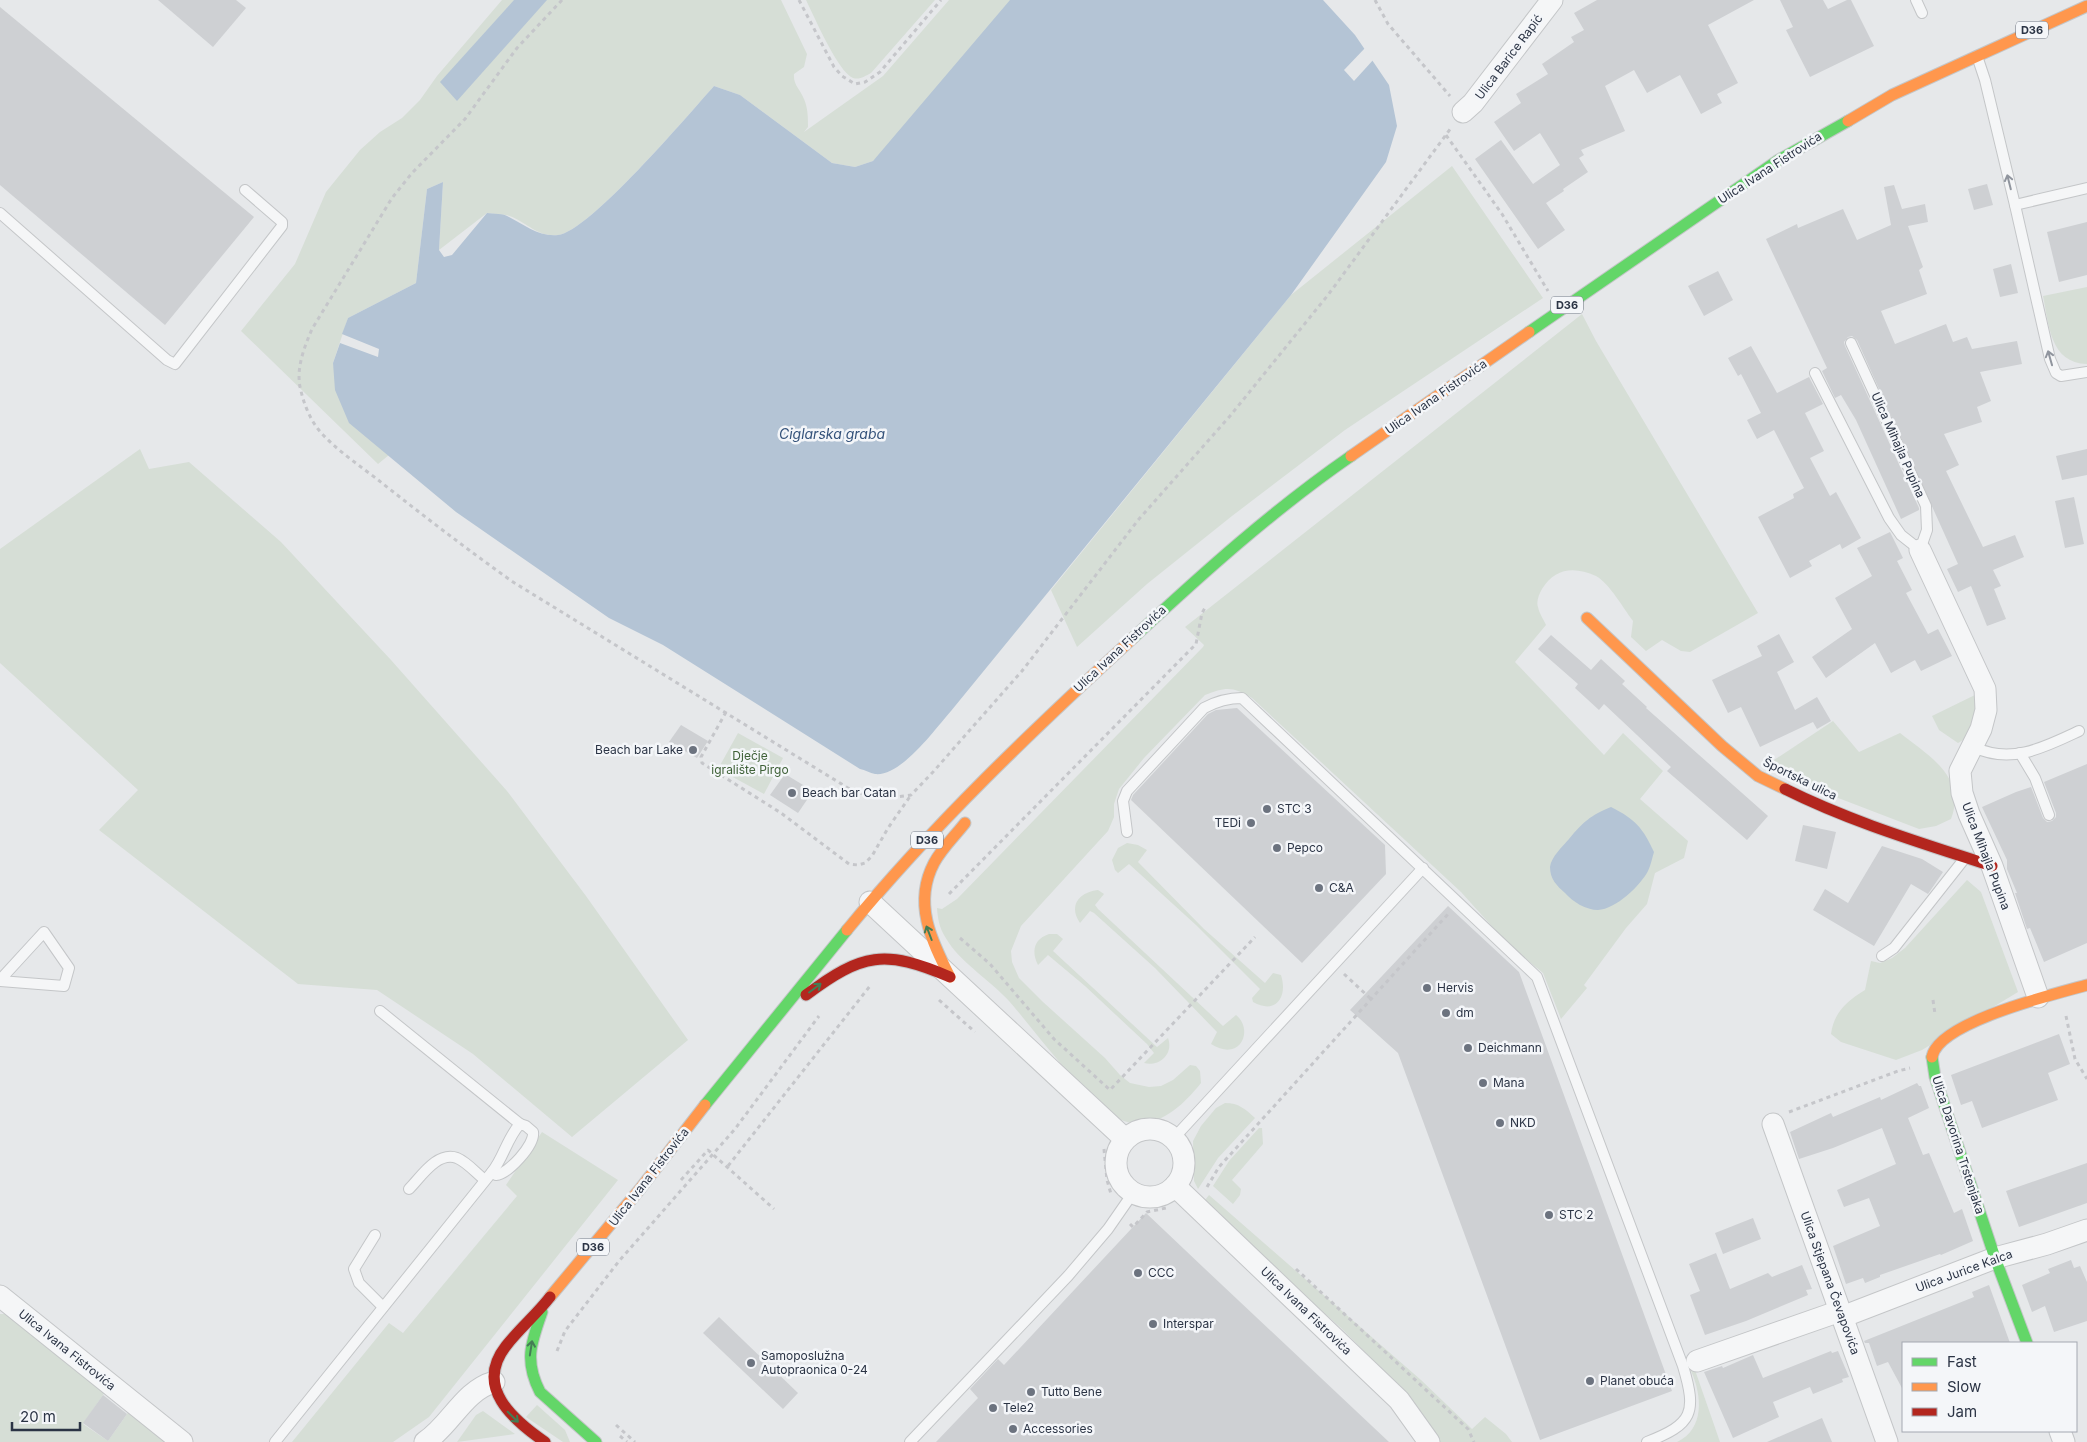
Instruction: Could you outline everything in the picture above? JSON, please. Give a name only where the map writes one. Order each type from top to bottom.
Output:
[{"type":"main road","name":"Ulica Ivana Fistrovića","points":[[502,1382],[495,1370],[499,1357],[506,1346],[546,1304],[870,902],[985,778],[1065,700],[1224,554],[1322,476],[1777,161],[1892,95],[2087,6]]},
{"type":"main road","name":"Športska ulica","points":[[1587,618],[1722,746],[1758,776],[1811,802],[1891,833],[1992,866]]},
{"type":"main road","points":[[950,977],[928,933],[924,916],[928,876],[935,861],[966,820],[985,778]]},
{"type":"main road","points":[[776,1017],[831,976],[854,963],[866,960],[887,958],[905,960],[950,977]]},
{"type":"main road","name":"Ulica Davorina Trstenjaka","points":[[2027,1342],[1995,1258],[1936,1080],[1932,1064],[1933,1049],[1939,1040],[1957,1029],[2038,997],[2087,985]]},
{"type":"main road","name":"D36","points":[[546,1304],[531,1341],[529,1354],[534,1381],[540,1392],[596,1442]]},
{"type":"main road","points":[[502,1382],[505,1409],[526,1429],[545,1442]]},
{"type":"main road","points":[[525,1386],[540,1392]]},
{"type":"street","name":"Ulica Barice Rapić","points":[[1464,112],[1473,103],[1552,0]]},
{"type":"street","name":"Ulica Mihajla Pupina","points":[[1920,550],[1985,689],[1986,710],[1974,747],[1960,771],[1962,792],[1969,814],[1992,866],[2038,997]]},
{"type":"street","points":[[870,902],[1125,1139]]},
{"type":"street","name":"Ulica Stjepana Čevapovića","points":[[1773,1124],[1887,1442]]},
{"type":"street","points":[[1153,1128],[1167,1133],[1174,1138],[1179,1145],[1184,1162],[1180,1179],[1175,1186],[1166,1193],[1156,1196],[1144,1196],[1133,1192],[1125,1186],[1119,1178],[1116,1168],[1116,1157],[1125,1139],[1138,1130],[1153,1128]]},
{"type":"street","name":"Ulica Ivana Fistrovića","points":[[1175,1186],[1399,1400],[1429,1442]]},
{"type":"street","name":"Ulica Jurice Kalca","points":[[1697,1360],[1841,1314],[1995,1258],[2048,1244],[2087,1230]]},
{"type":"street","name":"Ulica Ivana Fistrovića","points":[[0,1296],[182,1442]]},
{"type":"street","points":[[425,1442],[445,1425],[462,1402],[474,1392],[485,1384],[502,1382]]},
{"type":"lane","points":[[1916,0],[1922,13]]},
{"type":"lane","points":[[1977,55],[1985,80],[2052,366],[2061,376],[2087,372]]},
{"type":"lane","points":[[2015,205],[2087,188]]},
{"type":"lane","points":[[0,213],[167,360],[175,364],[282,226],[282,222],[245,190]]},
{"type":"lane","name":"Ulica Mihajla Pupina","points":[[1816,373],[1889,518],[1901,535],[1920,550],[1927,530],[1926,506],[1852,343]]},
{"type":"lane","points":[[1127,832],[1123,801],[1126,791],[1204,708],[1223,700],[1242,698],[1538,977],[1683,1366],[1690,1397],[1686,1419],[1673,1431],[1647,1442]]},
{"type":"lane","points":[[1974,747],[1986,753],[2035,752],[2079,732]]},
{"type":"lane","points":[[2020,753],[2035,778],[2049,815]]},
{"type":"lane","points":[[1882,956],[1894,948],[1966,858]]},
{"type":"lane","points":[[1174,1138],[1423,868]]},
{"type":"lane","points":[[44,932],[69,968],[64,986],[0,981],[44,932]]},
{"type":"lane","points":[[380,1011],[520,1124],[533,1132],[533,1140],[506,1172],[488,1176],[458,1158],[449,1156],[430,1166],[410,1189]]},
{"type":"lane","points":[[274,1442],[500,1162],[512,1132],[520,1124]]},
{"type":"lane","points":[[910,1442],[1068,1276],[1108,1230],[1133,1192]]},
{"type":"lane","points":[[375,1235],[354,1269],[359,1283],[383,1307]]},
{"type":"path","points":[[562,0],[517,48],[465,119],[412,173],[392,198],[312,329],[303,351],[299,369],[300,390],[309,413],[319,430],[349,458],[513,582],[848,788],[860,794],[874,797],[893,798],[911,795]]},
{"type":"path","points":[[799,0],[834,67],[842,76],[854,84],[866,82],[880,72],[941,0]]},
{"type":"path","points":[[726,712],[701,757],[702,763],[781,813],[849,864],[858,865],[865,863],[872,856],[888,828],[911,795],[1011,684],[1139,519],[1230,416],[1328,295],[1464,112],[1398,37],[1388,24],[1375,0]]},
{"type":"path","points":[[1446,135],[1502,214],[1550,296]]},
{"type":"path","points":[[924,906],[938,905],[1196,644],[1202,613],[1209,603]]},
{"type":"path","points":[[1195,1205],[1219,1167],[1459,902]]},
{"type":"path","points":[[955,934],[990,964],[1054,1039],[1110,1090],[1255,937]]},
{"type":"path","points":[[1335,965],[1372,999]]},
{"type":"path","points":[[728,1166],[872,984]]},
{"type":"path","points":[[2063,992],[2068,1031],[2075,1059],[2087,1079]]},
{"type":"path","points":[[557,1358],[557,1352],[565,1331],[619,1261],[735,1129],[825,1010]]},
{"type":"path","points":[[1773,1124],[1794,1108],[1898,1071],[1932,1064]]},
{"type":"path","points":[[675,1186],[708,1150],[774,1209]]},
{"type":"path","points":[[1208,1186],[1215,1193]]},
{"type":"path","points":[[614,1259],[620,1252]]},
{"type":"path","points":[[1295,1267],[1468,1429],[1474,1442]]},
{"type":"path","points":[[559,1331],[563,1324]]},
{"type":"path","points":[[552,1354],[554,1346]]},
{"type":"path","points":[[614,1423],[635,1442]]},
{"type":"path","points":[[613,1430],[627,1442]]},
{"type":"green space","points":[[502,0],[781,0],[807,54],[804,67],[794,74],[797,87],[807,109],[808,127],[804,132],[883,76],[949,0],[1043,0],[873,161],[855,167],[832,163],[740,95],[714,86],[662,145],[614,194],[573,229],[558,235],[544,234],[513,217],[487,213],[439,250],[443,182],[427,189],[416,283],[348,318],[333,363],[348,419],[389,455],[378,464],[241,331],[295,264],[326,192],[360,150],[380,132],[402,118],[420,100],[437,76]]},
{"type":"green space","points":[[806,0],[935,0],[871,73],[853,78],[840,66]]},
{"type":"green space","points":[[1452,166],[1543,298],[1345,430],[1147,584],[1077,647],[1051,590],[1291,295]]},
{"type":"green space","points":[[2087,287],[2087,364],[2075,362],[2065,357],[2058,350],[2050,330],[2043,296]]},
{"type":"green space","points":[[1582,314],[1596,341],[1758,613],[1690,652],[1681,651],[1662,640],[1646,651],[1631,637],[1633,621],[1601,579],[1580,571],[1566,571],[1553,577],[1541,591],[1537,605],[1546,625],[1515,662],[1604,755],[1623,733],[1663,771],[1640,799],[1688,841],[1684,858],[1655,873],[1647,904],[1626,928],[1584,985],[1587,988],[1561,1019],[1543,973],[1507,943],[1461,892],[1252,698],[1239,691],[1229,689],[1218,690],[1205,695],[1144,758],[1119,789],[1114,804],[1114,817],[1108,831],[1021,926],[1011,951],[1012,962],[1019,978],[1130,1083],[1149,1087],[1161,1086],[1173,1080],[1190,1065],[1196,1066],[1200,1071],[1201,1083],[1185,1101],[1166,1115],[1145,1123],[1133,1123],[1119,1119],[1079,1084],[1009,1001],[955,951],[942,930],[937,908],[942,909],[957,899],[1203,647],[1204,645],[1185,627]]},
{"type":"green space","points":[[140,449],[149,469],[189,462],[281,542],[391,660],[507,791],[586,896],[688,1040],[572,1137],[473,1054],[377,990],[298,984],[99,830],[138,790],[0,663],[0,549]]},
{"type":"green space","points":[[1977,694],[1974,722],[1968,734],[1958,743],[1939,730],[1932,716]]},
{"type":"green space","points":[[1833,721],[1859,752],[1900,733],[1933,759],[1950,779],[1954,791],[1955,804],[1951,819],[1936,826],[1919,829],[1820,791],[1765,766]]},
{"type":"green space","name":"Dječje igralište Pirgo","points":[[738,733],[783,758],[764,794],[718,769]]},
{"type":"green space","points":[[1127,843],[1138,845],[1147,850],[1138,862],[1204,929],[1265,983],[1273,973],[1281,975],[1283,990],[1278,1002],[1268,1006],[1253,1002],[1252,998],[1260,989],[1196,925],[1129,864],[1118,873],[1115,870],[1112,860],[1118,848]]},
{"type":"green space","points":[[1967,880],[1981,892],[2018,992],[1922,1050],[1896,1060],[1841,1042],[1831,1034],[1838,1013],[1853,998],[1865,990],[1871,961],[1880,963],[1892,958],[1905,948]]},
{"type":"green space","points":[[1098,890],[1104,894],[1095,905],[1098,909],[1223,1026],[1236,1015],[1244,1028],[1242,1042],[1237,1047],[1221,1049],[1211,1044],[1217,1032],[1155,968],[1094,913],[1090,911],[1080,923],[1075,911],[1077,901],[1085,894]]},
{"type":"green space","points":[[1049,934],[1057,934],[1063,939],[1053,951],[1157,1047],[1168,1038],[1169,1049],[1164,1058],[1155,1063],[1144,1063],[1154,1053],[1147,1044],[1085,986],[1048,955],[1038,965],[1034,950],[1035,946],[1040,939]]},
{"type":"green space","points":[[1225,1103],[1238,1105],[1255,1118],[1218,1158],[1198,1189],[1194,1181],[1193,1141],[1201,1126],[1216,1108]]},
{"type":"green space","points":[[1259,1128],[1262,1128],[1263,1144],[1232,1180],[1241,1189],[1240,1195],[1233,1204],[1213,1186],[1229,1161]]},
{"type":"green space","points":[[542,1132],[618,1180],[429,1417],[393,1442],[292,1442],[389,1323],[403,1333],[517,1196],[506,1185]]},
{"type":"green space","points":[[1209,1195],[1421,1380],[1472,1429],[1485,1417],[1506,1434],[1512,1442],[1438,1442],[1411,1400],[1340,1327],[1264,1260],[1205,1200]]},
{"type":"green space","points":[[0,1314],[11,1314],[105,1392],[83,1424],[108,1441],[132,1407],[165,1442],[0,1442]]},
{"type":"green space","points":[[1695,1370],[1720,1442],[1677,1442],[1693,1429],[1697,1420],[1699,1401],[1695,1380],[1691,1371]]},
{"type":"green space","points":[[537,1405],[565,1430],[570,1442],[563,1442],[526,1417]]},
{"type":"green space","points":[[483,1411],[515,1434],[457,1442],[476,1415]]},
{"type":"water","points":[[514,0],[547,0],[457,101],[440,82]]},
{"type":"water","name":"Ciglarska graba","points":[[1010,0],[1323,0],[1355,35],[1389,85],[1397,126],[1386,162],[1291,295],[927,740],[896,768],[885,773],[875,774],[860,769],[663,645],[609,618],[456,512],[349,423],[335,390],[333,363],[340,343],[378,357],[379,349],[342,334],[348,318],[416,283],[427,189],[443,182],[439,250],[444,257],[452,255],[487,213],[504,215],[532,230],[558,235],[573,229],[614,194],[662,145],[714,86],[740,95],[832,163],[855,167],[873,161]]},
{"type":"water","points":[[1611,807],[1632,820],[1642,830],[1654,852],[1648,871],[1627,896],[1605,909],[1593,910],[1576,902],[1559,888],[1554,882],[1550,867],[1558,852],[1583,824],[1593,816]]},
{"type":"pier","points":[[1366,47],[1374,59],[1354,81],[1344,70]]},
{"type":"building","points":[[158,0],[236,0],[246,8],[213,47]]},
{"type":"building","points":[[1597,0],[1754,0],[1708,25],[1738,83],[1717,94],[1722,103],[1701,114],[1680,75],[1647,93],[1634,70],[1605,86],[1625,131],[1581,150],[1584,155],[1579,158],[1588,172],[1546,203],[1565,230],[1538,249],[1475,159],[1501,140],[1533,184],[1560,165],[1540,133],[1514,151],[1494,122],[1521,103],[1516,94],[1548,74],[1542,64],[1574,42],[1571,37],[1584,30],[1574,13]]},
{"type":"building","points":[[1780,0],[1823,0],[1828,9],[1851,0],[1874,46],[1810,77],[1786,30],[1793,27]]},
{"type":"building","points":[[0,7],[254,217],[165,325],[0,185]]},
{"type":"building","points":[[1987,184],[1993,205],[1974,210],[1968,189]]},
{"type":"building","points":[[1894,185],[1902,209],[1925,204],[1928,222],[1908,226],[1923,267],[1919,270],[1927,294],[1881,311],[1895,344],[1946,324],[1953,342],[1967,337],[1972,349],[2017,341],[2022,364],[1980,372],[1991,401],[1977,407],[1982,422],[1944,434],[1959,465],[1946,471],[1983,547],[2015,535],[2024,557],[1993,570],[2001,586],[1994,589],[2006,619],[1987,626],[1971,586],[1958,592],[1947,569],[1958,564],[1857,340],[1852,336],[1848,337],[1844,342],[1845,346],[1919,508],[1919,510],[1901,519],[1856,420],[1841,395],[1835,398],[1822,371],[1827,368],[1766,239],[1797,224],[1798,228],[1843,209],[1857,240],[1891,225],[1884,187]]},
{"type":"building","points":[[2087,222],[2087,275],[2059,282],[2047,232]]},
{"type":"building","points":[[2011,264],[2018,293],[2000,297],[1993,269]]},
{"type":"building","points":[[1718,271],[1733,300],[1704,316],[1688,286]]},
{"type":"building","points":[[1751,346],[1777,393],[1809,377],[1823,404],[1805,413],[1824,451],[1810,458],[1830,496],[1836,492],[1861,538],[1842,549],[1840,544],[1809,561],[1812,566],[1790,578],[1758,517],[1794,498],[1793,494],[1804,488],[1774,430],[1757,439],[1747,420],[1761,413],[1741,374],[1738,376],[1728,358]]},
{"type":"building","points":[[2087,449],[2087,475],[2062,480],[2056,456]]},
{"type":"building","points":[[2074,497],[2084,544],[2065,548],[2055,501]]},
{"type":"building","points":[[1890,532],[1903,558],[1897,561],[1912,590],[1906,593],[1928,634],[1938,629],[1952,656],[1921,671],[1915,660],[1891,673],[1875,643],[1826,678],[1812,657],[1852,629],[1835,598],[1872,576],[1857,548]]},
{"type":"building","points":[[1779,634],[1794,662],[1777,672],[1795,710],[1817,697],[1831,721],[1817,729],[1813,722],[1760,747],[1741,707],[1728,713],[1712,680],[1762,656],[1757,646]]},
{"type":"building","points":[[1551,635],[1591,670],[1601,659],[1625,681],[1622,684],[1646,708],[1768,816],[1747,840],[1667,771],[1671,767],[1604,704],[1599,710],[1575,688],[1578,684],[1538,649]]},
{"type":"building","name":"STC 3","points":[[1237,708],[1385,845],[1386,874],[1302,963],[1131,800],[1133,795],[1208,714],[1216,710]]},
{"type":"building","name":"Beach bar Lake","points":[[681,725],[708,741],[697,758],[669,742]]},
{"type":"building","points":[[2087,764],[2087,943],[2044,962],[2030,928],[2027,929],[2015,893],[2017,893],[2007,869],[2007,860],[1982,807],[2031,787],[2043,818],[2047,822],[2052,821],[2056,817],[2056,813],[2044,782]]},
{"type":"building","name":"Beach bar Catan","points":[[785,774],[813,791],[798,813],[770,795]]},
{"type":"building","points":[[1803,825],[1836,832],[1827,869],[1795,861]]},
{"type":"building","points":[[1882,846],[1922,859],[1943,872],[1928,894],[1911,884],[1874,946],[1813,910],[1825,889],[1848,903]]},
{"type":"building","name":"STC 2","points":[[1448,906],[1519,972],[1672,1391],[1540,1440],[1398,1053],[1350,1010]]},
{"type":"building","points":[[2059,1034],[2070,1064],[2048,1073],[2058,1100],[1982,1128],[1972,1101],[1961,1105],[1951,1075]]},
{"type":"building","points":[[1917,1083],[1921,1086],[1929,1108],[1908,1118],[1923,1155],[1929,1153],[1954,1213],[1962,1209],[1973,1241],[1941,1255],[1880,1275],[1880,1277],[1865,1283],[1863,1278],[1846,1284],[1833,1246],[1880,1226],[1869,1198],[1844,1207],[1837,1190],[1896,1164],[1882,1128],[1833,1148],[1799,1159],[1790,1132],[1831,1113],[1833,1117],[1880,1097],[1881,1100]]},
{"type":"building","points":[[2087,1163],[2087,1203],[2019,1227],[2006,1191]]},
{"type":"building","name":"Interspar","points":[[1146,1213],[1389,1442],[936,1442],[978,1398],[970,1389],[998,1359],[1004,1365]]},
{"type":"building","points":[[1753,1218],[1761,1239],[1723,1254],[1715,1233]]},
{"type":"building","points":[[1716,1253],[1730,1289],[1768,1273],[1772,1277],[1802,1265],[1812,1289],[1806,1290],[1808,1295],[1746,1321],[1705,1335],[1690,1295],[1700,1291],[1689,1264]]},
{"type":"building","points":[[2071,1260],[2074,1268],[2080,1266],[2087,1282],[2087,1321],[2054,1332],[2045,1306],[2032,1312],[2022,1285],[2050,1273],[2048,1269]]},
{"type":"building","points":[[1989,1285],[2010,1342],[1902,1342],[1902,1388],[1888,1362],[1877,1366],[1869,1343],[1864,1341],[1974,1297],[1972,1292]]},
{"type":"building","name":"Samoposlužna Autopraonica 0-24","points":[[719,1317],[798,1393],[783,1409],[703,1333]]},
{"type":"building","points":[[1831,1351],[1832,1353],[1838,1351],[1849,1377],[1842,1379],[1843,1382],[1813,1394],[1810,1387],[1773,1402],[1779,1417],[1733,1438],[1704,1372],[1722,1366],[1723,1368],[1753,1355],[1763,1378]]},
{"type":"building","points":[[103,1395],[127,1414],[108,1441],[83,1423]]},
{"type":"building","points":[[1822,1418],[1832,1442],[1767,1442]]},
{"type":"traffic: fast","points":[[1529,332],[1777,161],[1848,121]]},
{"type":"traffic: fast","points":[[1133,638],[1266,520],[1351,456]]},
{"type":"traffic: fast","points":[[705,1105],[847,930]]},
{"type":"traffic: fast","points":[[1932,1057],[1935,1077],[1995,1258],[2027,1342]]},
{"type":"traffic: fast","points":[[542,1312],[531,1352],[532,1371],[535,1381],[540,1392],[596,1442]]},
{"type":"traffic: slow","points":[[1848,121],[1892,95],[2087,6]]},
{"type":"traffic: slow","points":[[1351,456],[1529,332]]},
{"type":"traffic: slow","points":[[1587,618],[1722,746],[1758,776],[1785,789]]},
{"type":"traffic: slow","points":[[847,930],[914,853],[985,779],[1133,638]]},
{"type":"traffic: slow","points":[[950,977],[931,935],[925,907],[925,892],[934,863],[965,823]]},
{"type":"traffic: slow","points":[[1932,1057],[1939,1044],[1954,1032],[1975,1021],[2000,1011],[2087,985]]},
{"type":"traffic: slow","points":[[550,1297],[640,1189],[705,1105]]},
{"type":"traffic: jam","points":[[1785,789],[1861,822],[1992,866]]},
{"type":"traffic: jam","points":[[806,995],[843,971],[859,963],[875,960],[891,959],[908,962],[950,977]]},
{"type":"traffic: jam","points":[[545,1442],[510,1413],[496,1389],[494,1375],[497,1361],[506,1346],[550,1297]]},
{"type":"place","name":"Beach bar Lake","points":[[693,750]]},
{"type":"place","name":"Beach bar Catan","points":[[792,793]]},
{"type":"place","name":"STC 3","points":[[1267,809]]},
{"type":"place","name":"TEDi","points":[[1251,823]]},
{"type":"place","name":"Pepco","points":[[1277,848]]},
{"type":"place","name":"C&A","points":[[1319,888]]},
{"type":"place","name":"Hervis","points":[[1427,988]]},
{"type":"place","name":"dm","points":[[1446,1013]]},
{"type":"place","name":"Deichmann","points":[[1468,1048]]},
{"type":"place","name":"Mana","points":[[1483,1083]]},
{"type":"place","name":"NKD","points":[[1500,1123]]},
{"type":"place","name":"STC 2","points":[[1549,1215]]},
{"type":"place","name":"CCC","points":[[1138,1273]]},
{"type":"place","name":"Interspar","points":[[1153,1324]]},
{"type":"place","name":"Samoposlužna Autopraonica 0-24","points":[[751,1363]]},
{"type":"place","name":"Planet obuća","points":[[1590,1381]]},
{"type":"place","name":"Tutto Bene","points":[[1031,1392]]},
{"type":"place","name":"Tele2","points":[[993,1408]]},
{"type":"place","name":"Accessories","points":[[1013,1429]]}]
